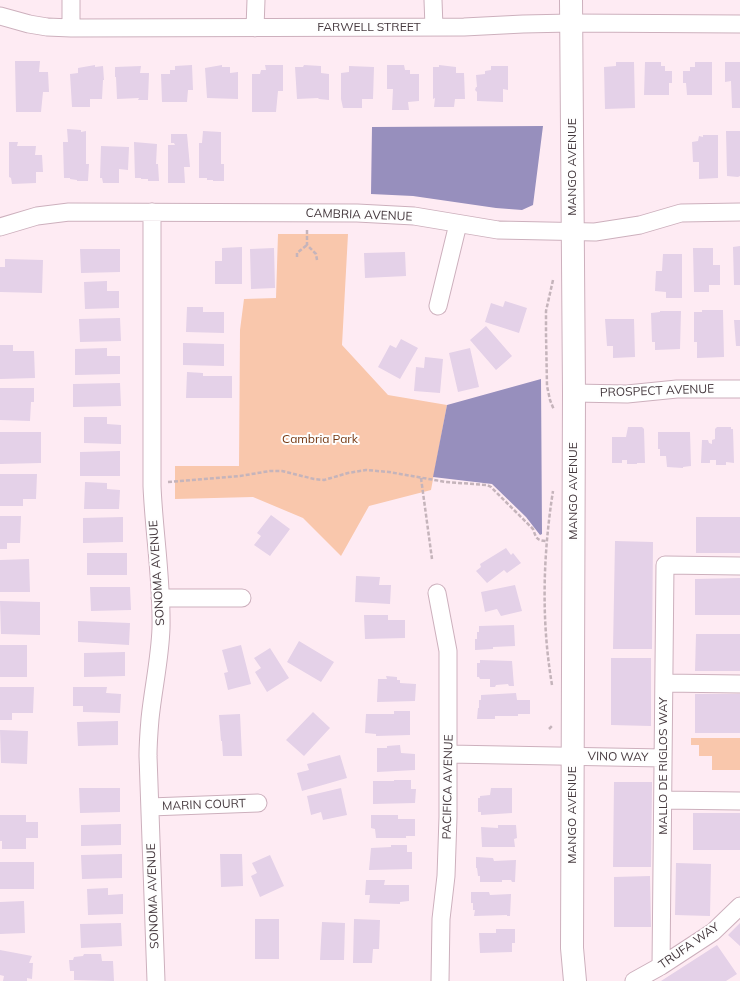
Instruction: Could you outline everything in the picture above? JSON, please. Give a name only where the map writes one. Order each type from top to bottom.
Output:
[{"type":"street","points":[[71,0],[71,28]]},
{"type":"street","points":[[255,28],[256,0]]},
{"type":"street","points":[[433,0],[434,27]]},
{"type":"street","name":"MANGO AVENUE","points":[[571,0],[574,393],[572,948],[575,981]]},
{"type":"street","name":"FARWELL STREET","points":[[0,16],[35,25],[71,28],[434,27],[571,23],[740,24]]},
{"type":"street","name":"SONOMA AVENUE","points":[[152,212],[152,486],[153,517],[158,549],[161,629],[158,667],[150,719],[148,756],[156,981]]},
{"type":"street","name":"CAMBRIA AVENUE","points":[[0,227],[53,213],[358,213],[414,216],[498,230],[596,232],[640,225],[681,213],[740,212]]},
{"type":"street","points":[[438,306],[458,224]]},
{"type":"street","name":"PROSPECT AVENUE","points":[[574,393],[627,394],[677,389],[740,390]]},
{"type":"street","name":"MALLO DE RIGLOS WAY","points":[[661,966],[665,565],[740,566]]},
{"type":"street","name":"PACIFICA AVENUE","points":[[437,594],[448,651],[449,754],[446,868],[441,919],[440,981]]},
{"type":"street","points":[[160,598],[242,598]]},
{"type":"street","points":[[664,683],[740,684]]},
{"type":"street","name":"VINO WAY","points":[[449,754],[663,758]]},
{"type":"street","points":[[663,800],[740,801]]},
{"type":"street","name":"MARIN COURT","points":[[150,807],[258,803]]},
{"type":"street","name":"TRUFA WAY","points":[[634,981],[661,966],[714,932],[740,906]]},
{"type":"path","points":[[307,229],[307,245],[316,254],[316,260]]},
{"type":"path","points":[[297,257],[297,253],[307,245]]},
{"type":"path","points":[[554,277],[546,311],[546,334],[547,386],[550,400],[554,409],[554,416]]},
{"type":"path","points":[[167,482],[240,476],[270,470],[282,471],[324,480],[348,473],[366,470],[486,485],[491,487],[534,529],[536,538],[547,541]]},
{"type":"path","points":[[421,478],[432,559]]},
{"type":"path","points":[[553,488],[547,541],[544,613],[548,660],[553,688]]},
{"type":"path","points":[[549,730],[554,722]]},
{"type":"green space","name":"Cambria Park","points":[[278,234],[348,234],[342,345],[388,395],[447,405],[431,490],[369,506],[341,556],[303,518],[253,497],[175,499],[175,466],[239,466],[240,330],[244,299],[276,298]]},
{"type":"green space","points":[[691,738],[740,738],[740,770],[712,770],[712,756],[699,756],[699,745],[691,745]]},
{"type":"shaded area","points":[[543,126],[533,205],[522,210],[496,208],[413,196],[371,194],[372,127]]},
{"type":"shaded area","points":[[541,379],[542,534],[540,535],[526,517],[492,484],[433,477],[447,405]]},
{"type":"building","points":[[15,61],[40,61],[39,72],[48,72],[49,92],[43,92],[41,112],[16,112]]},
{"type":"building","points":[[616,62],[634,62],[635,108],[605,109],[604,67],[616,66]]},
{"type":"building","points":[[645,62],[661,62],[661,66],[665,66],[665,71],[672,71],[672,83],[669,83],[669,95],[644,95]]},
{"type":"building","points":[[695,62],[712,62],[712,95],[687,95],[686,83],[683,83],[683,71],[690,71],[690,67],[695,67]]},
{"type":"building","points":[[725,62],[740,62],[740,108],[732,108],[731,81],[725,82]]},
{"type":"building","points":[[95,65],[95,67],[103,66],[104,80],[102,99],[90,99],[90,107],[72,107],[70,74],[78,73],[78,68]]},
{"type":"building","points":[[192,65],[193,90],[188,90],[187,102],[162,102],[161,74],[170,74],[170,70],[175,70],[175,66]]},
{"type":"building","points":[[222,65],[222,67],[230,67],[230,73],[238,72],[238,99],[207,98],[205,68]]},
{"type":"building","points":[[265,65],[283,65],[283,91],[278,91],[276,112],[252,112],[252,74],[260,74],[261,70],[266,70]]},
{"type":"building","points":[[304,65],[321,66],[321,73],[329,74],[329,100],[318,98],[297,99],[295,67],[303,67]]},
{"type":"building","points":[[387,65],[404,65],[405,70],[410,70],[410,74],[419,74],[419,101],[408,102],[409,110],[392,110],[393,89],[387,89]]},
{"type":"building","points":[[439,65],[456,67],[456,73],[464,73],[465,99],[455,99],[454,107],[434,107],[435,98],[433,99],[433,67],[439,67]]},
{"type":"building","points":[[141,66],[140,73],[149,73],[148,100],[138,100],[139,98],[117,99],[115,67]]},
{"type":"building","points":[[349,66],[374,67],[373,99],[362,99],[362,108],[343,108],[341,99],[341,73],[349,72]]},
{"type":"building","points":[[491,66],[508,66],[508,90],[503,89],[503,102],[477,101],[477,92],[475,90],[477,87],[476,75],[485,74],[485,71],[491,70]]},
{"type":"building","points":[[67,129],[81,130],[81,132],[86,131],[86,164],[89,164],[88,181],[77,181],[70,178],[64,178],[63,142],[68,142]]},
{"type":"building","points":[[203,131],[221,132],[221,164],[224,164],[224,181],[213,181],[207,180],[207,178],[199,178],[199,143],[202,143]]},
{"type":"building","points":[[726,131],[740,131],[740,176],[738,177],[727,176]]},
{"type":"building","points":[[171,134],[187,134],[190,167],[184,167],[185,183],[168,183],[168,145],[175,145],[174,143],[171,143]]},
{"type":"building","points":[[703,135],[718,135],[718,178],[699,179],[699,162],[693,162],[692,142],[698,141],[699,136],[703,137]]},
{"type":"building","points":[[9,142],[18,142],[17,146],[36,146],[35,155],[42,155],[43,172],[36,172],[36,183],[12,184],[11,178],[9,177]]},
{"type":"building","points":[[134,142],[157,144],[156,164],[158,164],[159,181],[148,181],[148,179],[135,178]]},
{"type":"building","points":[[101,146],[129,147],[128,170],[119,169],[119,183],[103,183],[102,178],[100,178]]},
{"type":"building","points":[[740,246],[740,285],[734,285],[733,247]]},
{"type":"building","points":[[242,247],[242,284],[215,284],[215,261],[222,261],[222,248]]},
{"type":"building","points":[[274,248],[275,288],[251,289],[250,249]]},
{"type":"building","points":[[693,248],[713,248],[713,265],[720,265],[720,285],[709,285],[709,292],[694,292]]},
{"type":"building","points":[[80,249],[120,249],[120,272],[81,273]]},
{"type":"building","points":[[405,252],[406,276],[365,278],[364,253]]},
{"type":"building","points":[[663,254],[682,254],[682,298],[666,298],[666,292],[655,291],[656,271],[662,271]]},
{"type":"building","points":[[5,259],[43,260],[42,293],[0,292],[0,267],[5,267]]},
{"type":"building","points":[[107,281],[107,291],[119,291],[119,308],[85,309],[84,282]]},
{"type":"building","points":[[505,301],[527,308],[519,333],[485,322],[491,303],[503,307]]},
{"type":"building","points":[[187,307],[203,307],[203,312],[224,312],[224,333],[186,332]]},
{"type":"building","points":[[702,310],[723,310],[724,357],[697,358],[697,342],[694,342],[694,312],[702,312]]},
{"type":"building","points":[[660,311],[681,311],[680,349],[655,350],[655,342],[652,342],[651,313]]},
{"type":"building","points":[[120,318],[121,341],[80,342],[79,319]]},
{"type":"building","points":[[605,319],[634,319],[635,357],[613,358],[613,346],[607,346]]},
{"type":"building","points":[[734,320],[740,320],[740,346],[736,346]]},
{"type":"building","points":[[486,326],[512,356],[496,370],[470,340]]},
{"type":"building","points":[[401,339],[418,348],[400,379],[378,367],[390,345],[396,348]]},
{"type":"building","points":[[183,343],[224,344],[224,366],[183,365]]},
{"type":"building","points":[[0,345],[13,345],[13,351],[34,351],[35,378],[0,379]]},
{"type":"building","points":[[107,348],[107,356],[120,356],[120,374],[75,375],[75,349]]},
{"type":"building","points":[[470,348],[479,387],[458,392],[449,353]]},
{"type":"building","points":[[425,357],[443,359],[440,393],[414,391],[416,367],[424,368]]},
{"type":"building","points":[[187,372],[203,373],[203,376],[232,376],[232,398],[186,398]]},
{"type":"building","points":[[120,383],[121,406],[73,407],[73,384]]},
{"type":"building","points":[[0,388],[34,388],[34,402],[31,402],[30,421],[0,420]]},
{"type":"building","points":[[84,417],[107,417],[107,424],[121,425],[121,444],[84,443]]},
{"type":"building","points":[[628,427],[642,427],[644,429],[645,463],[627,464],[627,460],[622,460],[622,463],[612,463],[612,437],[626,437]]},
{"type":"building","points":[[717,427],[731,427],[731,429],[733,429],[734,463],[726,462],[726,465],[716,465],[716,460],[710,460],[710,463],[701,463],[702,440],[708,440],[709,443],[712,444],[712,440],[715,439],[715,429]]},
{"type":"building","points":[[0,432],[41,432],[41,463],[0,464]]},
{"type":"building","points":[[658,432],[690,432],[691,466],[683,468],[667,467],[666,456],[660,456],[660,449],[658,449]]},
{"type":"building","points":[[120,451],[120,476],[80,476],[80,452]]},
{"type":"building","points":[[0,474],[37,474],[36,499],[23,499],[23,506],[0,506]]},
{"type":"building","points":[[85,482],[107,483],[107,489],[120,490],[119,509],[84,509]]},
{"type":"building","points":[[271,515],[290,529],[270,556],[254,545],[261,536],[257,533]]},
{"type":"building","points":[[0,516],[21,516],[20,543],[7,543],[7,549],[0,549]]},
{"type":"building","points":[[123,517],[123,542],[83,543],[83,518]]},
{"type":"building","points":[[696,517],[740,517],[740,553],[696,553]]},
{"type":"building","points":[[615,541],[653,542],[652,649],[613,649]]},
{"type":"building","points":[[506,548],[511,555],[513,553],[521,563],[507,573],[504,570],[487,583],[476,571],[481,567],[480,564]]},
{"type":"building","points":[[87,553],[127,553],[127,575],[87,575]]},
{"type":"building","points":[[29,559],[30,592],[0,592],[0,560]]},
{"type":"building","points":[[356,576],[380,577],[379,585],[391,585],[390,604],[355,602]]},
{"type":"building","points":[[740,578],[740,615],[695,615],[695,579]]},
{"type":"building","points":[[515,585],[522,611],[501,616],[497,609],[485,612],[481,592]]},
{"type":"building","points":[[90,587],[130,587],[131,610],[91,611]]},
{"type":"building","points":[[0,601],[40,602],[40,635],[1,634]]},
{"type":"building","points":[[364,615],[388,615],[388,620],[405,620],[405,638],[365,639]]},
{"type":"building","points":[[78,621],[130,623],[129,645],[78,642]]},
{"type":"building","points":[[514,625],[515,646],[475,650],[475,639],[477,639],[479,626]]},
{"type":"building","points":[[696,634],[740,634],[740,671],[695,671]]},
{"type":"building","points":[[299,641],[334,662],[321,682],[287,662]]},
{"type":"building","points":[[0,645],[27,645],[27,677],[0,677]]},
{"type":"building","points":[[241,645],[251,684],[228,690],[224,673],[228,672],[222,650]]},
{"type":"building","points":[[270,648],[289,678],[267,692],[255,672],[261,668],[254,658]]},
{"type":"building","points":[[125,652],[125,676],[84,677],[84,653]]},
{"type":"building","points":[[611,658],[651,658],[651,726],[611,725]]},
{"type":"building","points":[[480,660],[512,661],[514,686],[509,686],[508,684],[490,687],[490,679],[480,679],[477,677],[477,663],[480,663]]},
{"type":"building","points":[[386,676],[397,677],[397,680],[400,680],[400,683],[416,684],[415,701],[377,702],[378,679],[387,679]]},
{"type":"building","points":[[0,687],[34,687],[33,713],[12,713],[12,720],[0,720]]},
{"type":"building","points":[[73,687],[107,687],[106,693],[121,694],[120,713],[83,712],[83,706],[73,706]]},
{"type":"building","points":[[516,693],[517,700],[530,700],[530,714],[518,714],[518,716],[495,716],[495,719],[477,719],[481,695]]},
{"type":"building","points":[[695,694],[740,694],[740,733],[695,733]]},
{"type":"building","points":[[394,711],[410,711],[410,735],[376,736],[376,734],[365,733],[366,714],[394,714]]},
{"type":"building","points":[[313,712],[330,728],[304,756],[286,740]]},
{"type":"building","points":[[240,714],[242,756],[223,756],[219,715]]},
{"type":"building","points":[[118,721],[118,745],[78,746],[77,722]]},
{"type":"building","points":[[0,730],[28,731],[27,764],[1,763]]},
{"type":"building","points":[[400,745],[401,753],[415,754],[415,770],[377,772],[377,748],[387,748],[387,746]]},
{"type":"building","points":[[340,755],[347,778],[302,791],[297,773],[309,770],[307,764]]},
{"type":"building","points":[[411,780],[411,789],[416,789],[415,803],[373,804],[373,781]]},
{"type":"building","points":[[614,782],[652,782],[651,867],[613,867]]},
{"type":"building","points":[[79,788],[120,788],[120,812],[80,813]]},
{"type":"building","points":[[341,788],[347,815],[323,820],[321,812],[311,815],[307,796]]},
{"type":"building","points":[[491,788],[512,788],[512,813],[481,815],[481,812],[478,812],[478,798],[480,798],[480,796],[490,795]]},
{"type":"building","points":[[693,813],[740,813],[740,850],[693,850]]},
{"type":"building","points":[[0,815],[26,815],[26,822],[38,822],[38,838],[26,838],[26,849],[2,849],[2,841],[0,841]]},
{"type":"building","points":[[371,815],[398,815],[398,819],[415,819],[415,836],[406,836],[406,838],[376,838],[375,829],[371,828]]},
{"type":"building","points":[[121,824],[121,845],[81,846],[81,825]]},
{"type":"building","points":[[498,825],[516,825],[517,838],[514,839],[515,847],[482,847],[481,827],[498,828]]},
{"type":"building","points":[[391,845],[407,845],[407,852],[412,852],[412,869],[369,870],[371,848],[391,847]]},
{"type":"building","points":[[122,854],[122,878],[82,879],[81,855]]},
{"type":"building","points":[[220,854],[242,854],[243,886],[221,887]]},
{"type":"building","points":[[270,855],[284,886],[260,897],[251,876],[257,873],[252,863]]},
{"type":"building","points":[[476,857],[493,858],[494,861],[516,860],[515,882],[512,882],[511,880],[502,880],[502,882],[480,882],[480,876],[478,876],[476,868]]},
{"type":"building","points":[[0,862],[34,862],[34,889],[0,889]]},
{"type":"building","points":[[676,863],[711,864],[710,916],[675,915]]},
{"type":"building","points":[[650,876],[651,927],[614,927],[614,877]]},
{"type":"building","points":[[366,880],[385,880],[384,885],[409,885],[409,901],[400,902],[400,904],[369,903],[370,895],[365,895]]},
{"type":"building","points":[[108,888],[108,895],[123,894],[123,914],[88,915],[87,889]]},
{"type":"building","points":[[471,892],[489,892],[490,895],[511,894],[510,916],[474,916],[475,910],[473,910],[473,903],[471,903]]},
{"type":"building","points":[[24,901],[25,933],[0,934],[0,902]]},
{"type":"building","points":[[255,919],[279,919],[279,959],[255,959]]},
{"type":"building","points":[[354,919],[380,920],[379,949],[373,949],[372,963],[353,963]]},
{"type":"building","points":[[322,922],[345,923],[344,960],[320,960]]},
{"type":"building","points":[[121,923],[122,946],[81,948],[80,924]]},
{"type":"building","points":[[740,923],[740,946],[728,935]]},
{"type":"building","points":[[496,929],[515,929],[515,943],[512,943],[512,952],[480,953],[479,933],[496,933]]},
{"type":"building","points":[[717,945],[737,974],[726,981],[661,981]]},
{"type":"building","points":[[0,950],[32,956],[29,963],[33,963],[32,979],[27,978],[27,981],[3,981],[4,976],[0,975]]},
{"type":"building","points":[[84,954],[101,954],[102,961],[113,961],[114,981],[74,980],[74,971],[70,971],[69,960],[73,960],[74,957],[83,956]]}]
